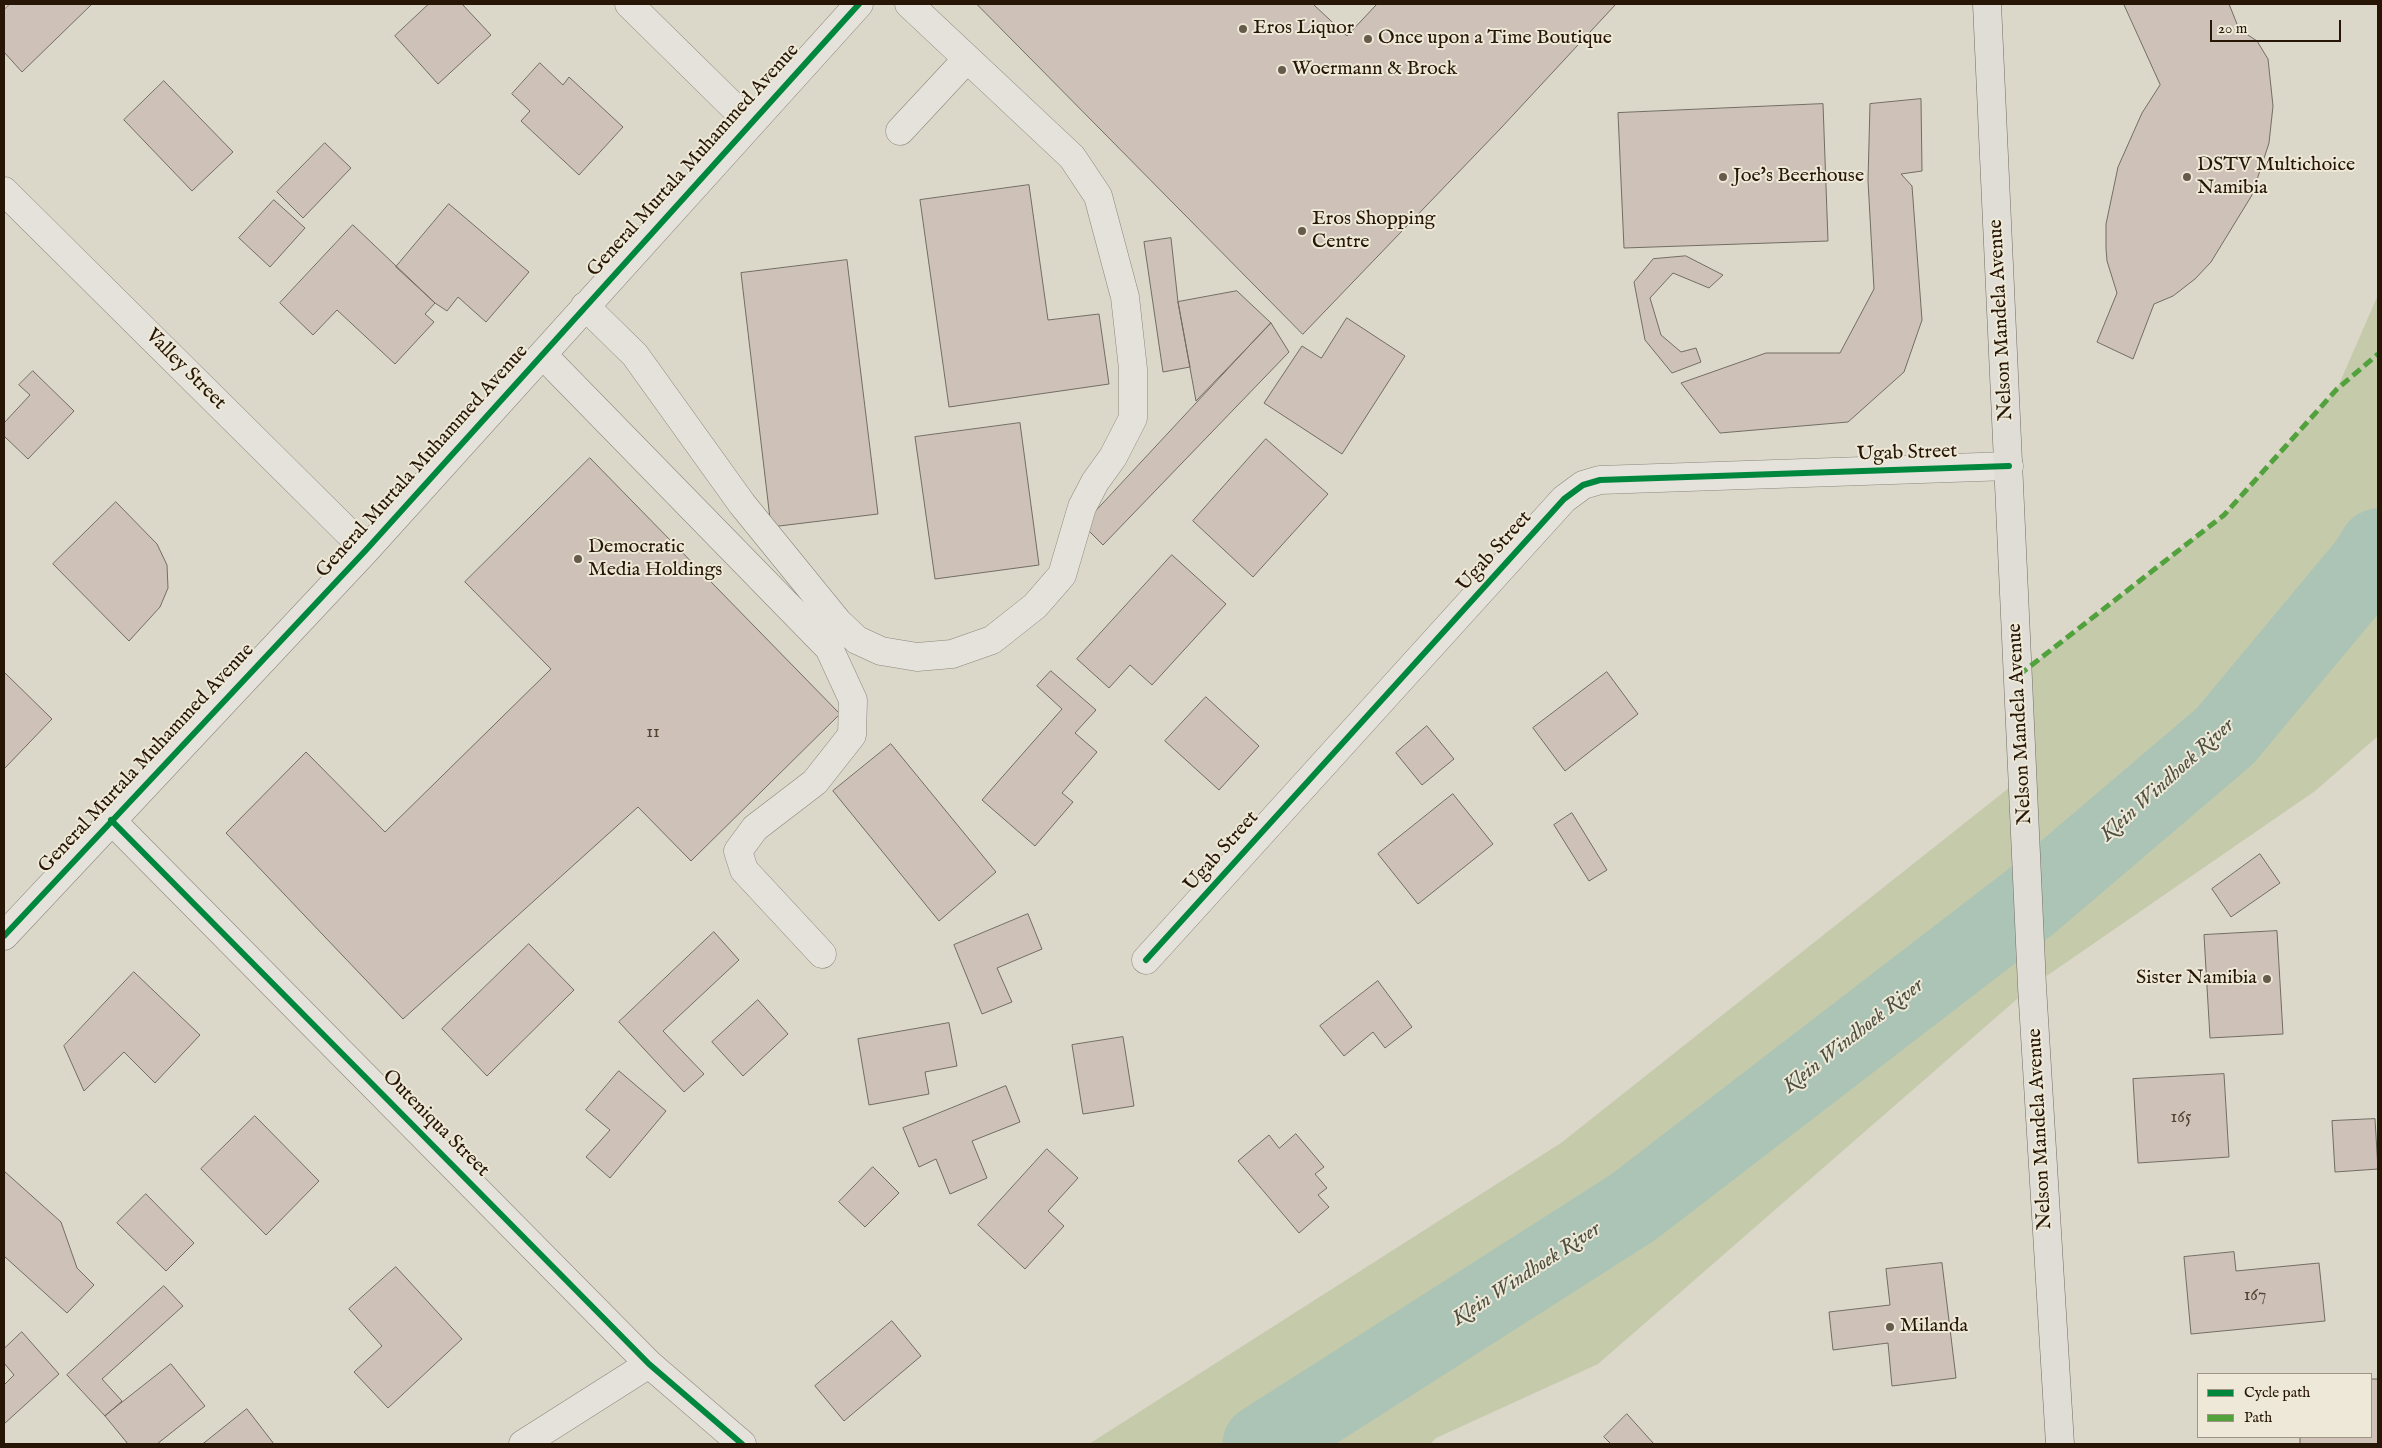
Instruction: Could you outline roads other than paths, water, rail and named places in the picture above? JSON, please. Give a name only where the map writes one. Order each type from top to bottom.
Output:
[{"type":"main road","name":"Nelson Mandela Avenue","points":[[1987,4],[2010,466],[2033,995],[2060,1444]]},
{"type":"street","points":[[629,4],[750,123]]},
{"type":"street","name":"General Murtala Muhammed Avenue","points":[[4,936],[366,550],[859,4]]},
{"type":"street","points":[[585,306],[635,354],[742,504],[838,622],[857,640],[881,651],[917,657],[952,654],[992,640],[1035,606],[1062,575],[1082,507],[1095,482],[1113,457],[1133,418],[1133,369],[1125,297],[1098,196],[1072,157],[909,4]]},
{"type":"street","points":[[900,132],[966,59]]},
{"type":"street","name":"Valley Street","points":[[4,191],[366,550]]},
{"type":"street","points":[[542,355],[829,648],[842,673],[853,700],[852,735],[815,782],[755,828],[738,851],[744,870],[822,954]]},
{"type":"street","name":"Ugab Street","points":[[1146,960],[1564,499],[1583,485],[1600,480],[2010,466]]},
{"type":"street","name":"Outeniqua Street","points":[[111,820],[649,1364],[742,1444]]},
{"type":"street","points":[[523,1444],[649,1364]]},
{"type":"waterway","name":"Klein Windhoek River","points":[[1262,1444],[1632,1208],[2029,903],[2225,736],[2369,563],[2378,548]]},
{"type":"place","name":"Eros Liquor","points":[[1243,29]]},
{"type":"place","name":"Once upon a Time Boutique","points":[[1368,39]]},
{"type":"place","name":"Woermann & Brock","points":[[1282,70]]},
{"type":"place","name":"Joe's Beerhouse","points":[[1723,177]]},
{"type":"place","name":"DSTV Multichoice Namibia","points":[[2187,177]]},
{"type":"place","name":"Eros Shopping Centre","points":[[1302,231]]},
{"type":"place","name":"Democratic Media Holdings","points":[[578,559]]},
{"type":"place","name":"Sister Namibia","points":[[2267,979]]},
{"type":"place","name":"Milanda","points":[[1890,1327]]}]
